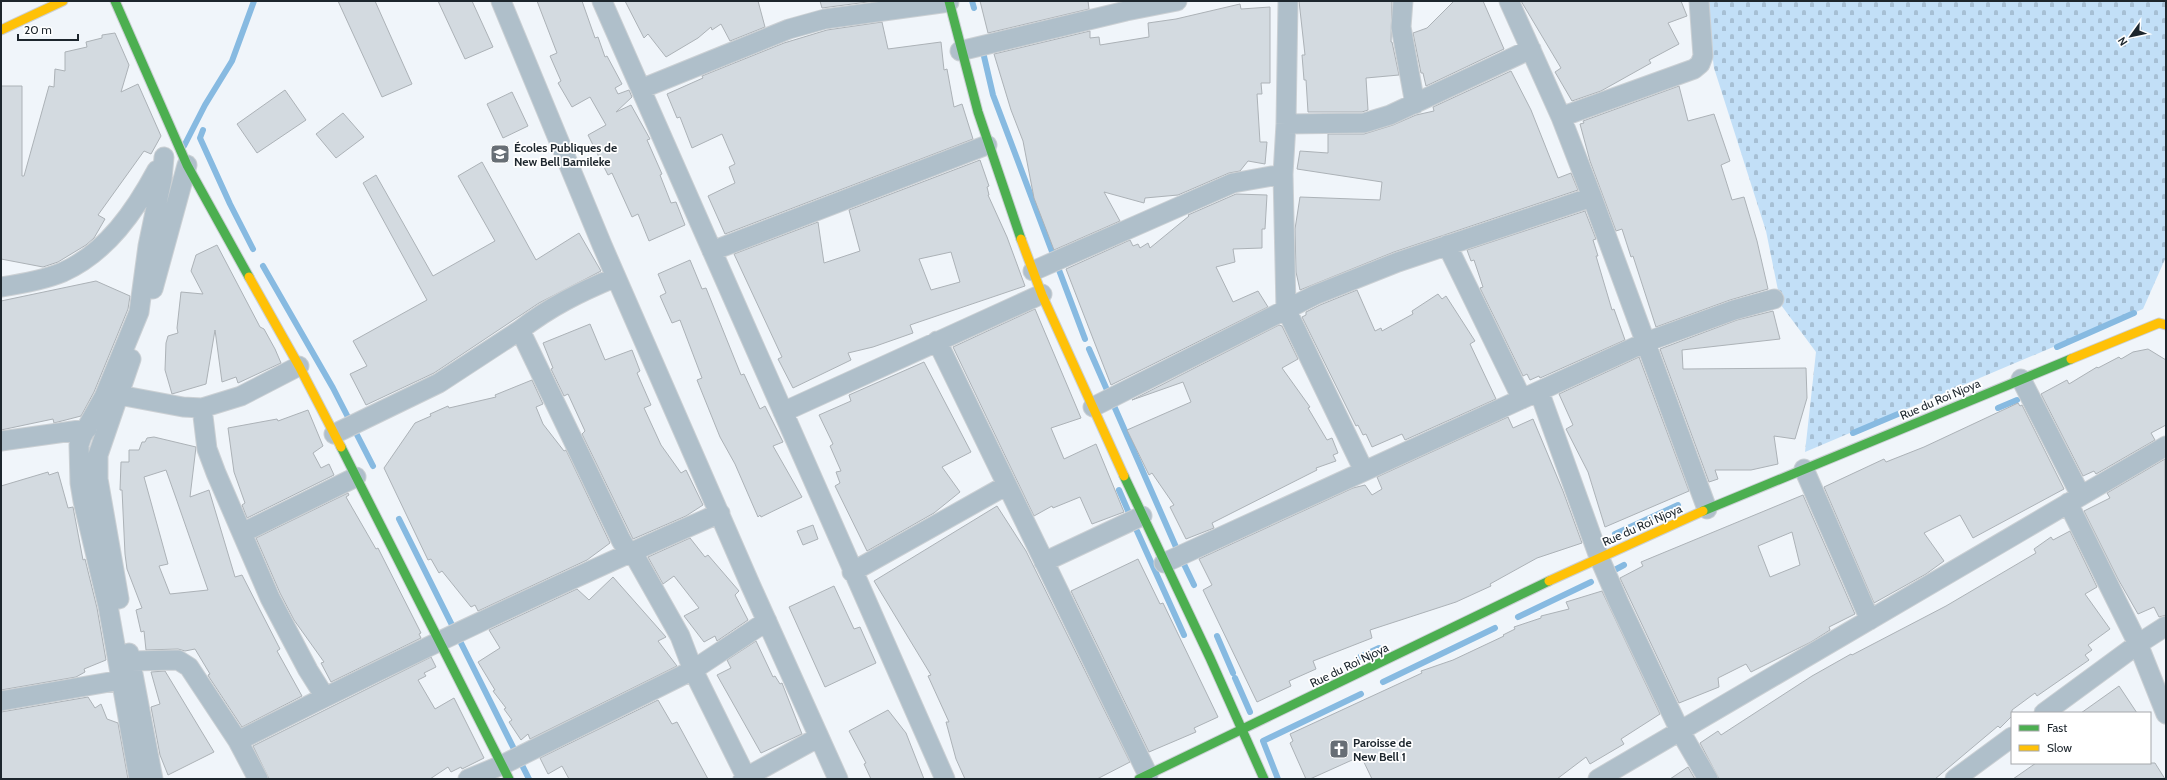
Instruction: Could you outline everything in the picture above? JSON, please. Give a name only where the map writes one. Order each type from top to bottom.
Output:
[{"type":"street","points":[[1,30],[62,1]]},
{"type":"street","points":[[115,1],[187,166],[299,366],[440,640],[505,772]]},
{"type":"street","points":[[501,1],[616,277],[750,584],[838,779]]},
{"type":"street","points":[[602,1],[852,572],[945,779]]},
{"type":"street","points":[[960,51],[1126,6],[1178,1]]},
{"type":"street","points":[[1288,1],[1286,124],[1283,174],[1286,309],[1364,471]]},
{"type":"street","points":[[1403,1],[1402,27],[1415,104]]},
{"type":"street","points":[[1509,1],[1561,117],[1592,196],[1707,509]]},
{"type":"street","points":[[1561,117],[1694,69],[1700,64],[1703,56],[1699,1]]},
{"type":"street","points":[[641,89],[789,29],[825,18],[949,2],[960,51],[987,145],[1033,272],[1142,516],[1243,729],[1264,779]]},
{"type":"street","points":[[1286,124],[1364,123],[1390,116],[1531,50]]},
{"type":"street","points":[[1,287],[62,272],[81,262],[124,224],[141,200],[175,137]]},
{"type":"street","points":[[712,251],[987,145]]},
{"type":"street","points":[[139,779],[108,606],[80,483],[79,445],[104,397],[139,312],[148,246],[162,179],[164,157]]},
{"type":"street","points":[[153,779],[98,479],[98,455],[148,308],[187,166]]},
{"type":"street","points":[[1033,272],[1233,183],[1283,174]]},
{"type":"street","points":[[1093,407],[1286,309],[1358,278],[1447,245],[1592,196]]},
{"type":"street","points":[[1447,245],[1530,395],[1639,647],[1680,731],[1708,779]]},
{"type":"street","points":[[334,434],[439,383],[520,330],[535,317],[564,300],[616,277]]},
{"type":"street","points":[[783,412],[1042,294]]},
{"type":"street","points":[[1164,563],[1646,342],[1734,310],[1774,299]]},
{"type":"street","name":"Rue du Roi Njoya","points":[[1144,777],[1599,557],[1707,509],[2159,323],[2166,325]]},
{"type":"street","points":[[520,330],[621,540],[627,550],[632,551],[680,636],[694,670],[745,778],[819,737]]},
{"type":"street","points":[[937,341],[1044,562],[1144,777]]},
{"type":"street","points":[[119,396],[183,407],[202,408],[241,396],[299,366]]},
{"type":"street","points":[[2020,379],[2138,644],[2166,714]]},
{"type":"street","points":[[202,408],[207,449],[242,533],[270,598],[308,670],[325,697]]},
{"type":"street","points":[[1,441],[87,429]]},
{"type":"street","points":[[1598,779],[2166,446]]},
{"type":"street","points":[[1804,469],[1870,620]]},
{"type":"street","points":[[242,533],[356,477]]},
{"type":"street","points":[[852,572],[1007,485]]},
{"type":"street","points":[[238,741],[440,640],[632,551],[720,513]]},
{"type":"street","points":[[1044,562],[1142,516]]},
{"type":"street","points":[[468,779],[505,772],[694,670],[767,621]]},
{"type":"street","points":[[2045,712],[2138,644],[2166,626]]},
{"type":"street","points":[[131,661],[178,660],[189,667],[238,741],[258,779]]},
{"type":"street","points":[[1,702],[121,680]]},
{"type":"street","points":[[1955,779],[2011,738]]},
{"type":"green space","points":[[1706,1],[2166,1],[2166,257],[2143,309],[1805,452],[1816,352],[1781,305],[1766,231],[1714,68]]},
{"type":"building","points":[[338,1],[375,1],[412,84],[382,97]]},
{"type":"building","points":[[438,1],[472,1],[493,47],[465,59]]},
{"type":"building","points":[[537,1],[582,1],[595,38],[598,37],[605,57],[607,56],[622,84],[615,88],[618,94],[629,90],[632,97],[616,112],[631,105],[650,139],[647,140],[662,174],[660,175],[671,203],[676,202],[685,225],[649,241],[638,214],[632,217],[612,173],[608,175],[588,135],[606,125],[590,97],[572,107],[558,83],[561,81],[550,56],[557,53]]},
{"type":"building","points":[[625,1],[758,1],[765,27],[730,41],[721,24],[712,30],[711,27],[698,38],[666,57],[648,34],[644,38]]},
{"type":"building","points":[[820,1],[875,1],[822,8]]},
{"type":"building","points":[[980,1],[1088,1],[1089,9],[988,33]]},
{"type":"building","points":[[1299,1],[1392,1],[1391,42],[1399,75],[1366,78],[1368,110],[1362,112],[1308,112],[1306,80],[1304,80],[1302,55],[1305,55]]},
{"type":"building","points":[[1454,1],[1483,1],[1504,49],[1426,86],[1423,73],[1421,73],[1413,33],[1427,28]]},
{"type":"building","points":[[1521,1],[1681,1],[1687,16],[1668,23],[1679,44],[1649,60],[1651,63],[1601,91],[1572,101],[1555,72],[1561,68]]},
{"type":"building","points":[[1240,4],[1241,9],[1270,7],[1270,83],[1261,83],[1262,94],[1257,94],[1260,142],[1267,142],[1265,164],[1248,161],[1240,171],[1229,173],[1178,195],[1145,198],[1144,203],[1104,192],[1120,221],[1054,250],[1034,198],[1023,141],[1011,110],[994,54],[1090,31],[1090,38],[1099,37],[1100,45],[1149,37],[1148,23],[1176,19]]},
{"type":"building","points":[[882,22],[888,49],[941,42],[944,70],[947,69],[954,107],[962,104],[973,139],[725,234],[708,196],[735,183],[729,167],[735,164],[722,134],[692,148],[680,117],[677,118],[667,94],[703,78],[702,76],[784,43],[827,30]]},
{"type":"building","points":[[115,33],[129,65],[121,92],[138,84],[161,136],[151,154],[144,151],[98,215],[105,219],[94,238],[86,245],[58,262],[43,267],[1,259],[1,86],[22,86],[22,176],[24,176],[49,86],[54,87],[55,69],[65,71],[65,52],[87,47],[86,42],[102,38],[102,35]]},
{"type":"building","points":[[1511,71],[1531,110],[1558,178],[1571,173],[1578,190],[1394,252],[1300,290],[1296,272],[1295,229],[1300,197],[1380,200],[1382,182],[1297,169],[1300,151],[1328,153],[1328,134],[1364,134],[1393,125],[1416,115],[1434,111],[1433,107]]},
{"type":"building","points":[[1679,86],[1688,121],[1714,114],[1730,161],[1721,165],[1732,200],[1744,197],[1757,241],[1768,289],[1730,300],[1656,327],[1633,256],[1631,257],[1622,229],[1616,231],[1590,161],[1580,124],[1584,123],[1583,121]]},
{"type":"building","points":[[285,90],[306,120],[257,153],[237,124]]},
{"type":"building","points":[[512,92],[528,126],[503,138],[487,104]]},
{"type":"building","points":[[343,113],[364,137],[336,158],[316,134]]},
{"type":"building","points":[[980,160],[989,186],[987,187],[988,195],[1007,237],[1025,286],[910,325],[913,333],[873,347],[848,353],[851,360],[793,388],[778,359],[782,357],[734,254],[818,222],[824,263],[860,251],[849,210]],"holes":[[[951,252],[960,282],[931,290],[919,259]]]},
{"type":"building","points":[[482,162],[536,260],[579,233],[601,271],[539,303],[434,373],[366,405],[350,374],[367,366],[353,341],[427,300],[363,183],[376,175],[433,276],[495,241],[458,176]]},
{"type":"building","points":[[1236,194],[1267,195],[1265,229],[1262,229],[1262,248],[1233,249],[1235,262],[1216,267],[1233,302],[1258,291],[1268,307],[1111,385],[1066,269],[1130,240],[1133,246],[1138,244],[1140,248],[1148,243],[1150,248],[1189,216],[1188,215]]},
{"type":"building","points":[[1585,211],[1596,239],[1593,240],[1598,256],[1596,256],[1612,310],[1614,309],[1625,340],[1540,378],[1539,376],[1530,380],[1527,374],[1523,376],[1480,288],[1483,287],[1474,260],[1471,261],[1467,250]]},
{"type":"building","points":[[217,245],[260,327],[264,329],[275,349],[281,363],[238,383],[236,377],[222,382],[215,330],[206,384],[172,394],[165,370],[166,343],[168,336],[178,333],[177,328],[181,292],[203,294],[191,271],[196,255]]},
{"type":"building","points":[[690,260],[702,289],[706,288],[741,375],[744,374],[760,409],[765,406],[783,442],[773,446],[802,497],[761,517],[760,515],[758,517],[735,464],[720,437],[697,380],[702,378],[680,320],[672,323],[660,296],[666,293],[658,274]]},
{"type":"building","points":[[96,281],[130,296],[128,309],[94,392],[81,416],[54,423],[53,419],[1,430],[1,301]]},
{"type":"building","points":[[1357,290],[1375,331],[1381,328],[1382,331],[1413,314],[1412,311],[1438,294],[1442,299],[1446,296],[1475,341],[1470,344],[1496,399],[1405,440],[1402,434],[1372,447],[1366,434],[1363,435],[1358,425],[1356,426],[1302,317],[1306,315],[1306,312],[1320,305]]},
{"type":"building","points":[[1035,309],[1081,418],[1051,428],[1064,459],[1096,444],[1124,512],[1092,524],[1080,497],[1053,508],[1052,506],[1034,516],[953,347]]},
{"type":"building","points":[[1773,311],[1780,339],[1682,350],[1683,369],[1806,368],[1807,398],[1795,439],[1774,436],[1778,464],[1751,470],[1715,470],[1718,479],[1709,482],[1660,349],[1737,320]]},
{"type":"building","points":[[590,324],[605,360],[632,350],[640,371],[637,373],[651,405],[644,408],[661,445],[681,473],[686,470],[703,505],[686,516],[633,539],[582,434],[585,431],[568,394],[564,396],[551,369],[553,368],[543,343]]},
{"type":"building","points":[[1279,325],[1282,326],[1298,359],[1282,368],[1310,407],[1308,408],[1327,440],[1332,438],[1338,453],[1333,455],[1336,461],[1316,468],[1317,470],[1212,523],[1214,528],[1186,539],[1170,507],[1174,505],[1152,473],[1149,475],[1127,430],[1191,402],[1183,382],[1132,400]]},
{"type":"building","points":[[2148,349],[2166,360],[2166,425],[2151,433],[2155,440],[2096,474],[2094,471],[2083,476],[2041,394],[2067,380],[2069,384],[2097,367],[2098,368],[2119,357],[2121,359],[2133,352]]},
{"type":"building","points":[[1639,357],[1689,491],[1605,527],[1588,472],[1566,429],[1573,425],[1559,394]]},
{"type":"building","points":[[924,362],[971,452],[942,467],[960,492],[934,513],[867,551],[835,486],[840,483],[836,472],[841,471],[830,446],[833,444],[819,415],[851,401],[849,395]]},
{"type":"building","points":[[532,380],[543,404],[536,407],[543,424],[564,451],[566,450],[610,543],[587,560],[478,611],[475,605],[471,607],[442,571],[439,573],[431,559],[428,560],[384,468],[415,423],[431,416],[430,414],[448,406],[449,408],[496,397],[495,395]]},
{"type":"building","points":[[2018,403],[2020,406],[2022,405],[2064,489],[1973,538],[1960,515],[1924,533],[1944,561],[1926,574],[1874,603],[1824,487],[1884,459],[1886,462],[1924,447]]},
{"type":"building","points":[[308,410],[323,446],[313,453],[321,468],[329,464],[334,475],[247,518],[242,505],[245,503],[234,472],[228,428],[277,419],[278,421]]},
{"type":"building","points":[[1508,417],[1513,428],[1533,419],[1563,491],[1582,543],[1537,558],[1490,584],[1491,586],[1456,602],[1370,630],[1372,638],[1313,661],[1316,669],[1289,681],[1291,686],[1257,702],[1203,590],[1212,585],[1199,559],[1353,488],[1365,485],[1372,495],[1382,489],[1377,477]]},
{"type":"building","points":[[154,437],[196,447],[190,497],[209,490],[235,577],[242,575],[280,649],[277,651],[302,696],[242,727],[209,677],[208,675],[210,674],[195,649],[185,651],[178,649],[146,650],[144,631],[141,632],[136,610],[142,608],[127,569],[122,490],[120,490],[121,462],[129,462],[129,450],[139,450],[142,442],[145,442],[147,438]],"holes":[[[166,470],[208,590],[170,594],[159,566],[168,564],[144,477]]]},
{"type":"building","points":[[2165,459],[2166,615],[2159,617],[2154,607],[2138,614],[2118,579],[2084,511],[2110,498],[2107,493]]},
{"type":"building","points":[[48,472],[49,475],[58,472],[68,508],[73,507],[83,560],[85,559],[97,608],[106,660],[84,669],[85,672],[76,677],[1,690],[1,486]]},
{"type":"building","points":[[348,493],[349,495],[346,497],[376,549],[378,548],[421,633],[419,634],[421,638],[331,682],[321,663],[324,662],[294,620],[280,593],[256,538]]},
{"type":"building","points":[[1803,495],[1855,614],[1829,627],[1830,630],[1811,642],[1751,672],[1746,664],[1718,678],[1719,687],[1679,703],[1620,578],[1643,566],[1641,562]],"holes":[[[1792,532],[1800,565],[1770,577],[1758,546]]]},
{"type":"building","points":[[997,506],[1026,551],[1130,762],[1097,779],[965,779],[956,759],[946,722],[949,722],[928,676],[931,675],[874,581]]},
{"type":"building","points":[[813,525],[818,539],[803,545],[797,531]]},
{"type":"building","points":[[2070,531],[2097,587],[2085,594],[2110,629],[2088,645],[2092,650],[2085,655],[2089,660],[2037,696],[2035,693],[2012,710],[2011,717],[2000,728],[1998,726],[1935,779],[1719,779],[1700,743],[1718,731],[1721,735],[1812,676],[1851,654],[1852,655],[1946,606],[2036,553],[2034,549],[2051,537],[2053,540]]},
{"type":"building","points":[[690,538],[705,557],[708,555],[739,591],[735,595],[748,620],[717,641],[715,636],[704,642],[684,616],[699,608],[674,576],[663,584],[648,557]]},
{"type":"building","points":[[1138,559],[1160,604],[1163,603],[1218,717],[1194,728],[1196,732],[1149,752],[1071,591]]},
{"type":"building","points":[[613,577],[666,637],[658,641],[677,666],[530,739],[528,734],[521,740],[509,722],[512,720],[504,709],[506,708],[493,691],[495,690],[478,662],[500,648],[489,630],[577,589],[589,600]]},
{"type":"building","points":[[834,586],[854,629],[860,627],[876,663],[825,687],[789,607]]},
{"type":"building","points":[[1602,591],[1660,714],[1621,739],[1624,744],[1590,764],[1586,757],[1557,779],[1372,779],[1361,756],[1310,779],[1306,779],[1290,743],[1293,741],[1290,734],[1422,673],[1421,671],[1453,660],[1504,636],[1503,635],[1515,629],[1514,627],[1541,618],[1541,616],[1569,609],[1566,602]]},
{"type":"building","points":[[756,641],[773,677],[775,676],[780,684],[782,683],[802,734],[761,753],[717,675],[731,668],[727,660]]},
{"type":"building","points":[[431,657],[436,667],[424,673],[426,676],[418,680],[435,709],[454,698],[484,758],[462,769],[461,767],[451,772],[448,767],[430,779],[269,779],[253,746]]},
{"type":"building","points":[[165,671],[214,752],[168,775],[160,755],[151,707],[160,704],[151,672]]},
{"type":"building","points":[[2119,686],[2136,712],[2082,712]]},
{"type":"building","points":[[88,697],[95,708],[101,704],[107,719],[118,723],[128,779],[1,779],[1,712]]},
{"type":"building","points":[[658,700],[672,724],[677,722],[708,779],[569,779],[562,766],[548,774],[540,758]]},
{"type":"building","points":[[888,710],[906,733],[924,779],[871,779],[864,764],[866,763],[849,731]]},
{"type":"building","points":[[2155,763],[2165,779],[2013,779],[2035,764]]},
{"type":"building","points":[[1688,767],[1695,779],[1670,779]]},
{"type":"waterway","points":[[184,146],[205,105],[232,61],[254,1]]},
{"type":"waterway","points":[[972,1],[974,8]]},
{"type":"waterway","points":[[983,52],[993,95],[1085,339]]},
{"type":"waterway","points":[[203,130],[200,138],[230,204],[253,249]]},
{"type":"waterway","points":[[263,266],[333,388],[373,466]]},
{"type":"waterway","points":[[2057,347],[2134,313]]},
{"type":"waterway","points":[[1089,349],[1176,547]]},
{"type":"waterway","points":[[1998,408],[2017,400]]},
{"type":"waterway","points":[[1853,433],[1898,414]]},
{"type":"waterway","points":[[1119,490],[1129,513]]},
{"type":"waterway","points":[[1615,534],[1678,505]]},
{"type":"waterway","points":[[399,519],[529,779]]},
{"type":"waterway","points":[[1137,531],[1184,635]]},
{"type":"waterway","points":[[1181,558],[1194,585]]},
{"type":"waterway","points":[[1607,574],[1624,565]]},
{"type":"waterway","points":[[1518,617],[1591,582]]},
{"type":"waterway","points":[[1383,682],[1495,628]]},
{"type":"waterway","points":[[1217,636],[1233,673]]},
{"type":"waterway","points":[[1360,657],[1379,648]]},
{"type":"waterway","points":[[1235,678],[1250,712]]},
{"type":"waterway","points":[[1278,779],[1263,741],[1361,694]]},
{"type":"traffic: fast","points":[[115,1],[187,165],[249,277]]},
{"type":"traffic: fast","points":[[949,1],[978,112],[1021,239]]},
{"type":"traffic: fast","points":[[1703,511],[2071,359]]},
{"type":"traffic: fast","points":[[341,447],[509,779]]},
{"type":"traffic: fast","points":[[1124,476],[1210,658],[1264,779]]},
{"type":"traffic: fast","points":[[1139,779],[1549,581]]},
{"type":"traffic: slow","points":[[1,30],[63,1]]},
{"type":"traffic: slow","points":[[1021,239],[1042,295],[1124,476]]},
{"type":"traffic: slow","points":[[249,277],[299,366],[341,447]]},
{"type":"traffic: slow","points":[[2071,359],[2159,323],[2166,325]]},
{"type":"traffic: slow","points":[[1549,581],[1703,511]]},
{"type":"place","name":"Écoles Publiques de New Bell Bamileke","points":[[500,154]]},
{"type":"place","name":"Paroisse de New Bell 1","points":[[1339,749]]}]
